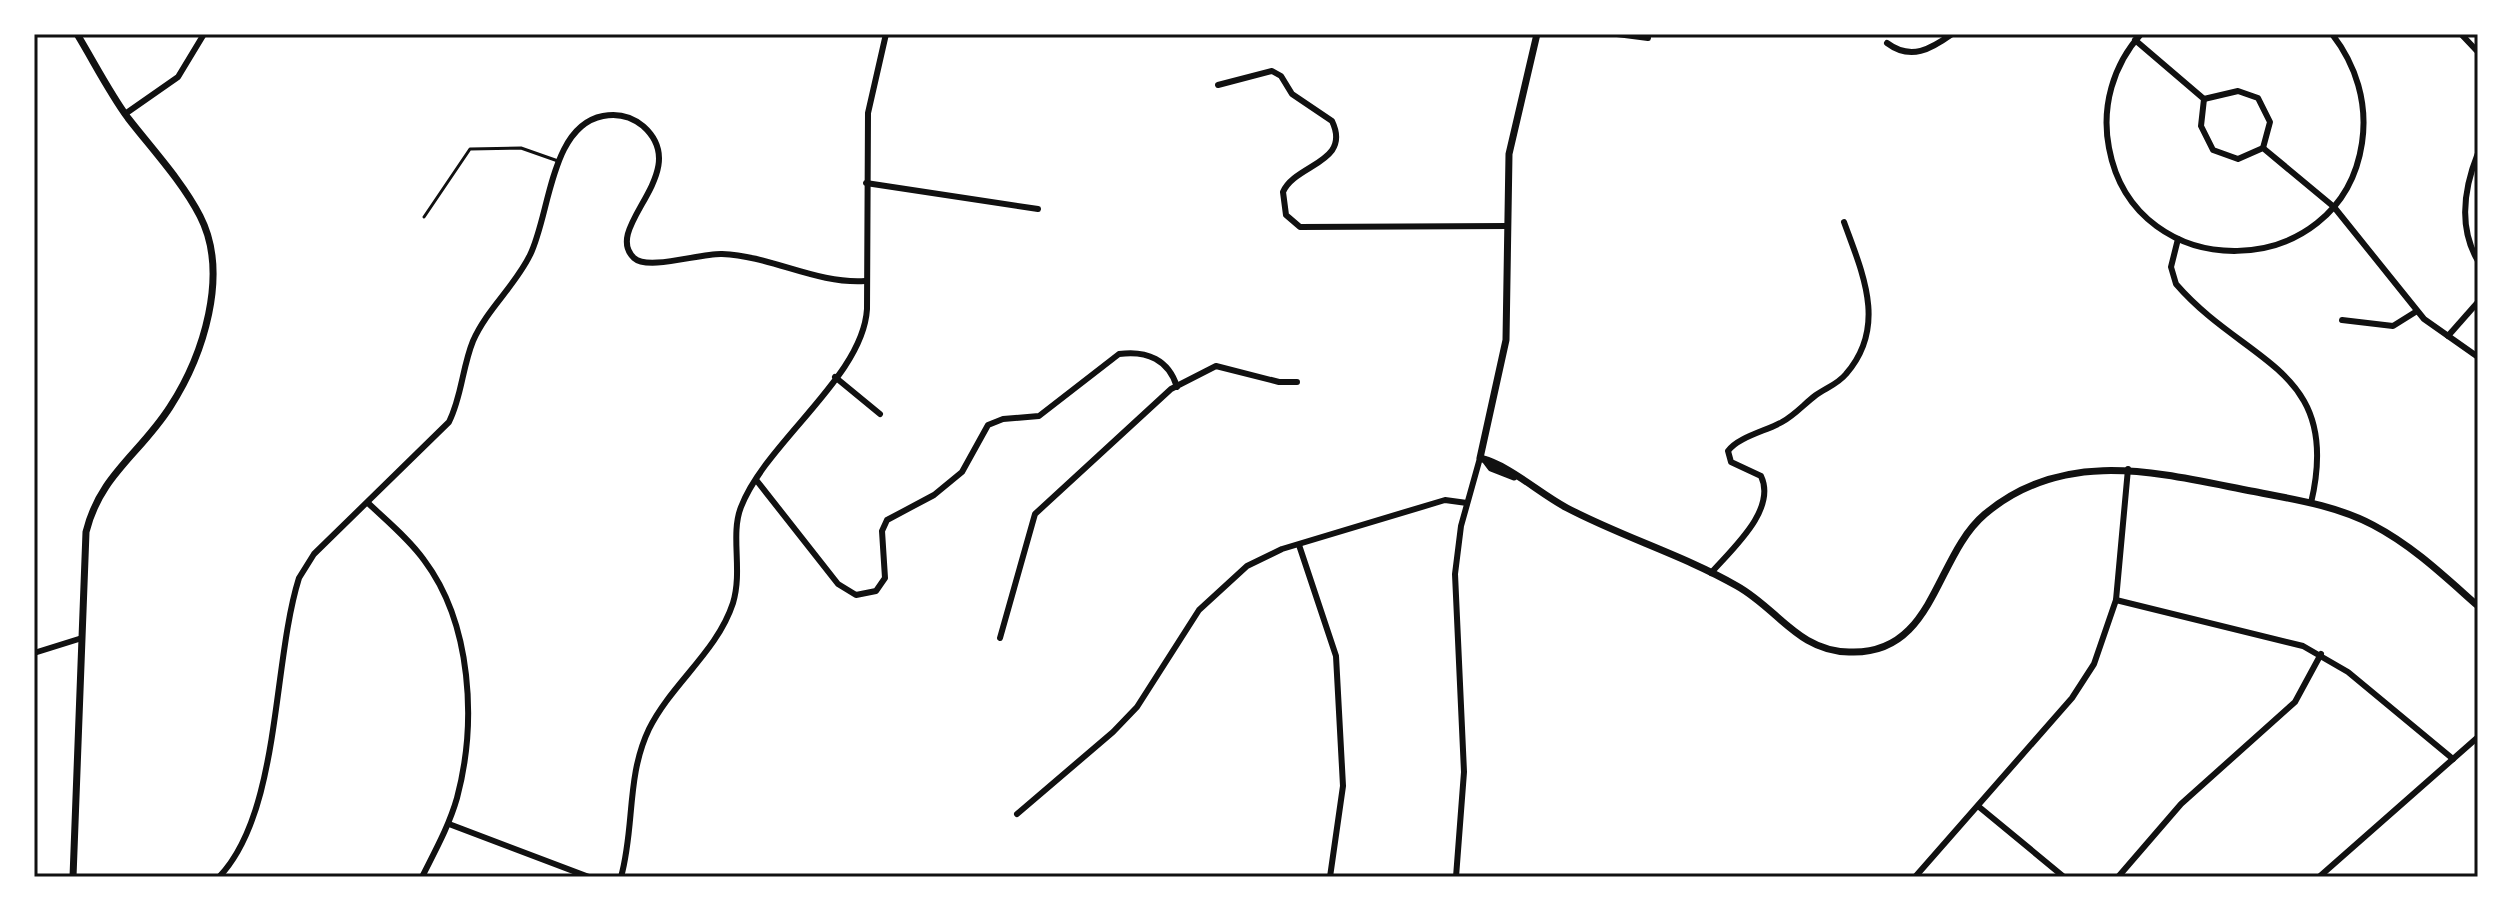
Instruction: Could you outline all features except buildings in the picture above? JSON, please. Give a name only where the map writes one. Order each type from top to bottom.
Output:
[{"type":"street","points":[[73,877],[84,551],[91,513],[108,480],[154,429],[181,388],[201,338],[212,282],[211,251],[200,217],[125,114],[77,34]]},
{"type":"street","points":[[125,114],[178,77],[204,34]]},
{"type":"street","points":[[621,877],[628,844],[632,781],[643,744],[661,709],[725,623],[739,570],[737,520],[746,496],[761,470],[854,351],[866,319],[866,183],[870,95],[886,34]]},
{"type":"street","points":[[1456,877],[1464,772],[1455,574],[1467,503],[1482,459],[1506,340],[1509,151],[1537,34]]},
{"type":"street","points":[[1617,34],[1648,38]]},
{"type":"street","points":[[1887,43],[1904,52],[1916,53],[1934,47],[1952,34]]},
{"type":"street","points":[[2204,99],[2138,37],[2117,71],[2106,117],[2109,152],[2131,199],[2155,225],[2178,239],[2213,250],[2261,250],[2299,236],[2334,207],[2356,167],[2363,114],[2355,75],[2332,34]]},
{"type":"street","points":[[2461,34],[2478,52]]},
{"type":"street","points":[[1218,85],[1272,71],[1281,76],[1292,94],[1332,121],[1336,136],[1330,153],[1316,167],[1293,177],[1283,192],[1286,215],[1300,227],[1508,226]]},
{"type":"street","points":[[2204,99],[2238,91],[2258,98],[2270,122],[2263,148]]},
{"type":"street","points":[[2204,99],[2201,126],[2213,150],[2238,159],[2263,148]]},
{"type":"street","points":[[219,877],[242,847],[257,809],[299,578],[314,554],[449,422],[457,405],[466,361],[479,329],[520,273],[535,244],[558,161],[584,124],[607,115],[626,117],[650,133],[659,161],[655,181],[627,235],[630,253],[639,262],[652,265],[698,255],[746,255],[819,277],[865,281]]},
{"type":"street","points":[[2263,148],[2334,207],[2417,311],[2478,357]]},
{"type":"street","points":[[2478,153],[2469,181],[2465,212],[2467,238],[2478,261]]},
{"type":"street","points":[[866,183],[1038,209]]},
{"type":"street","points":[[1711,573],[1753,521],[1766,490],[1761,476],[1731,462],[1728,451],[1791,418],[1816,395],[1838,382],[1863,344],[1868,326],[1869,299],[1861,264],[1844,222]]},
{"type":"street","points":[[2178,239],[2171,267],[2176,284],[2290,380],[2307,403],[2319,441],[2318,476],[2311,503]]},
{"type":"street","points":[[2448,336],[2478,302]]},
{"type":"street","points":[[2342,320],[2393,326],[2417,311]]},
{"type":"street","points":[[757,481],[838,584],[851,594],[866,595],[876,591],[885,578],[882,531],[887,520],[934,495],[962,472],[983,430],[992,422],[1039,416],[1119,354],[1146,355],[1163,362],[1171,370],[1177,387]]},
{"type":"street","points":[[1000,638],[1035,514],[1171,389],[1210,367],[1222,366],[1279,382],[1297,382]]},
{"type":"street","points":[[835,377],[880,414]]},
{"type":"street","points":[[1482,459],[1493,459],[1505,466],[1514,477],[1568,508],[1746,592],[1809,643],[1835,652],[1867,651],[1892,642],[1922,617],[1955,552],[1977,521],[2006,499],[2045,480],[2086,470],[2128,469],[2311,503],[2353,516],[2394,536],[2478,606]]},
{"type":"street","points":[[1915,877],[2082,685],[2104,642],[2116,600],[2128,469]]},
{"type":"street","points":[[1017,814],[1113,732],[1137,707],[1199,610],[1219,589],[1264,557],[1445,500],[1467,503]]},
{"type":"street","points":[[368,503],[410,544],[436,578],[448,607],[464,665],[467,745],[449,824],[422,877]]},
{"type":"street","points":[[1299,545],[1336,656],[1343,786],[1330,877]]},
{"type":"street","points":[[2116,600],[2285,639],[2321,654],[2348,672],[2453,759]]},
{"type":"street","points":[[34,653],[69,645],[82,638]]},
{"type":"street","points":[[2118,877],[2181,804],[2295,702],[2321,654]]},
{"type":"street","points":[[2319,877],[2478,737]]},
{"type":"street","points":[[1978,806],[2064,877]]},
{"type":"street","points":[[449,824],[589,877]]},
{"type":"lane","points":[[424,217],[470,149],[521,148],[558,161]]}]
